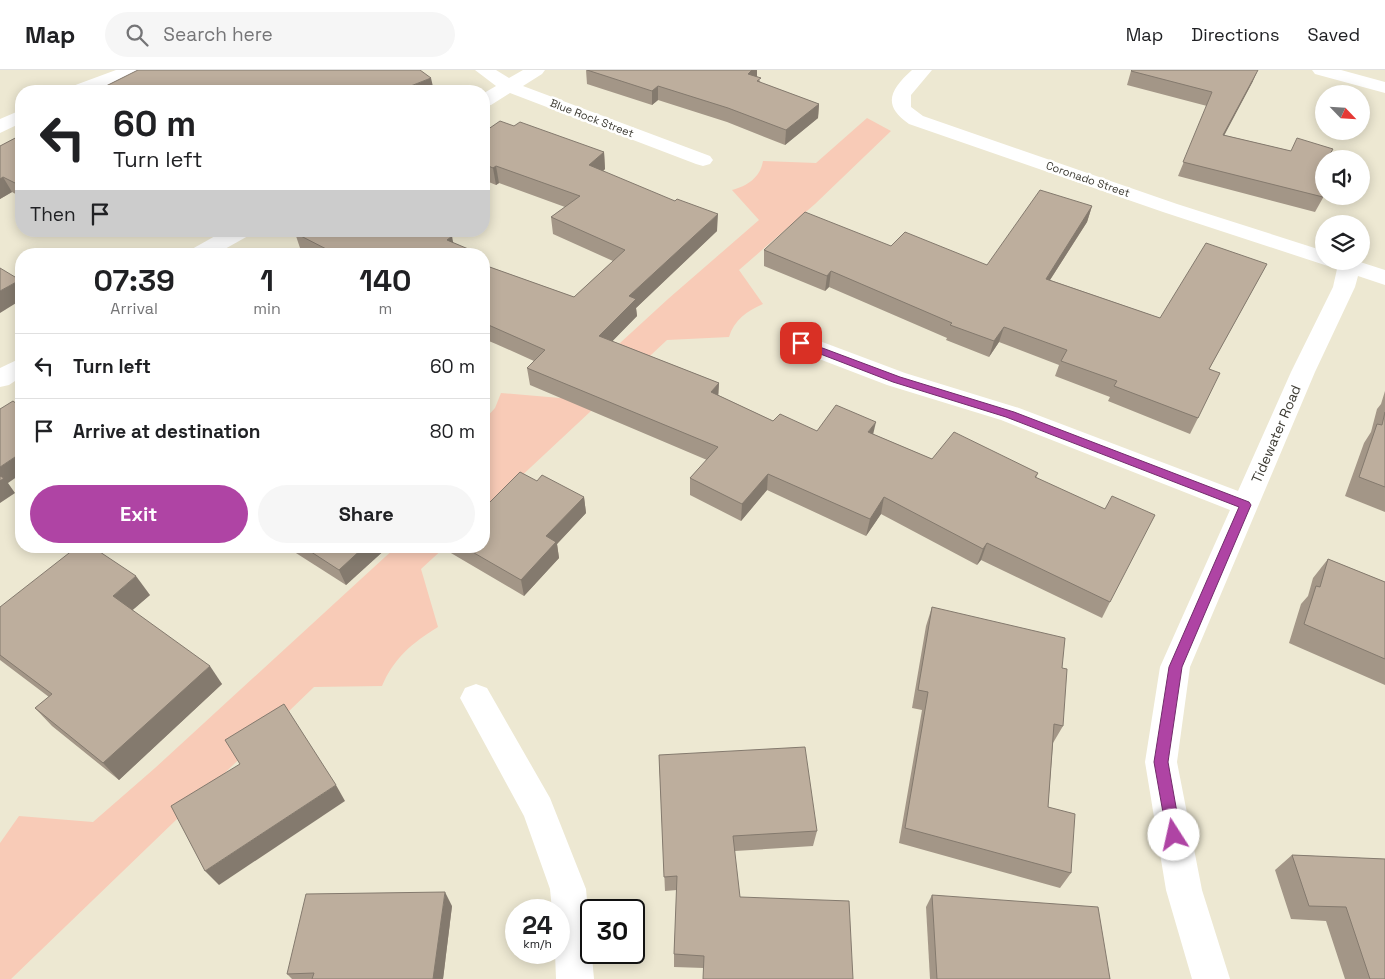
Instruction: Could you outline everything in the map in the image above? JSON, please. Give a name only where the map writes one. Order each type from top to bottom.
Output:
[{"type":"street","points":[[92,85],[133,70]]},
{"type":"street","name":"Blue Rock Street","points":[[484,70],[510,86],[702,160]]},
{"type":"street","points":[[490,98],[536,70]]},
{"type":"street","name":"Coronado Street","points":[[923,70],[902,91],[900,102],[900,106],[908,116],[916,120],[1170,208],[1315,255]]},
{"type":"street","points":[[1321,70],[1385,88]]},
{"type":"street","points":[[0,126],[15,119]]},
{"type":"street","points":[[211,248],[230,237]]},
{"type":"street","name":"Tidewater Road","points":[[1211,979],[1184,890],[1161,762],[1175,667],[1303,372],[1344,287],[1339,270]]},
{"type":"street","name":"Coronado Street","points":[[1360,270],[1385,278]]},
{"type":"street","points":[[801,343],[896,380],[1010,414],[1246,505]]},
{"type":"street","points":[[0,379],[15,370]]},
{"type":"street","points":[[476,698],[538,809],[568,889],[575,979]]},
{"type":"shaded area","points":[[867,118],[891,131],[815,204],[739,270],[763,304],[742,317],[734,326],[729,337],[667,340],[490,505],[490,413],[495,408],[501,393],[560,398],[668,299],[759,220],[732,190],[743,186],[756,177],[763,161],[816,163]]},
{"type":"shaded area","points":[[389,553],[438,553],[421,569],[438,627],[420,639],[398,659],[382,686],[314,687],[11,979],[0,979],[0,843],[19,816],[93,822],[155,768]]},
{"type":"building","points":[[138,70],[420,70],[431,78],[413,85],[108,85]]},
{"type":"building","points":[[587,70],[752,70],[748,74],[761,78],[757,81],[819,104],[786,130],[728,108],[658,86],[652,91]]},
{"type":"building","points":[[1258,70],[1223,135],[1291,151],[1297,138],[1333,149],[1315,150],[1315,195],[1183,162],[1212,92],[1131,71]]},
{"type":"building","points":[[500,121],[514,126],[520,122],[604,152],[589,165],[675,201],[677,199],[718,214],[629,296],[636,299],[599,336],[719,383],[711,392],[773,421],[780,414],[817,431],[836,405],[876,422],[868,432],[932,459],[954,432],[1038,473],[1035,477],[1105,509],[1112,496],[1155,515],[1110,602],[987,543],[983,549],[884,497],[870,519],[768,474],[742,504],[690,478],[718,447],[527,368],[545,350],[490,326],[490,267],[574,297],[625,250],[551,217],[580,196],[496,166],[493,168],[490,167],[490,128]]},
{"type":"building","points":[[15,138],[15,183],[3,177],[0,179],[0,146]]},
{"type":"building","points":[[1040,190],[1092,206],[1046,279],[1160,318],[1206,243],[1267,264],[1209,369],[1220,373],[1198,418],[1114,386],[1117,381],[1061,361],[1067,350],[1004,327],[994,341],[950,325],[952,323],[831,271],[827,276],[764,250],[805,212],[891,246],[905,232],[987,265]]},
{"type":"building","points":[[303,237],[451,237],[447,240],[466,248],[324,248]]},
{"type":"building","points":[[0,268],[15,277],[15,283],[0,291]]},
{"type":"building","points":[[13,401],[15,402],[15,457],[0,467],[0,409]]},
{"type":"building","points":[[1385,412],[1385,487],[1359,477],[1377,424],[1382,425]]},
{"type":"building","points":[[520,472],[537,481],[542,475],[584,497],[546,536],[556,542],[521,580],[474,553],[490,553],[490,502]]},
{"type":"building","points":[[69,553],[102,553],[136,576],[113,596],[210,666],[103,763],[35,708],[52,694],[0,655],[0,607]]},
{"type":"building","points":[[313,553],[357,553],[339,570]]},
{"type":"building","points":[[1328,559],[1385,582],[1385,659],[1304,624],[1316,586],[1320,587]]},
{"type":"building","points":[[932,607],[1065,638],[1062,668],[1067,669],[1063,726],[1054,724],[1048,807],[1075,814],[1071,873],[905,828],[928,692],[918,690]]},
{"type":"building","points":[[284,704],[336,785],[205,871],[171,806],[240,764],[225,740]]},
{"type":"building","points":[[805,747],[817,831],[733,836],[740,897],[849,901],[853,979],[703,979],[704,956],[674,954],[677,876],[664,877],[659,755]]},
{"type":"building","points":[[1292,855],[1385,859],[1385,979],[1370,979],[1346,907],[1309,906]]},
{"type":"building","points":[[445,892],[433,979],[312,979],[314,973],[287,974],[306,894]]},
{"type":"building","points":[[932,895],[1098,907],[1110,979],[937,979]]},
{"type":"route","points":[[801,343],[896,380],[1010,414],[1246,505],[1175,667],[1161,762],[1174,835]]}]
